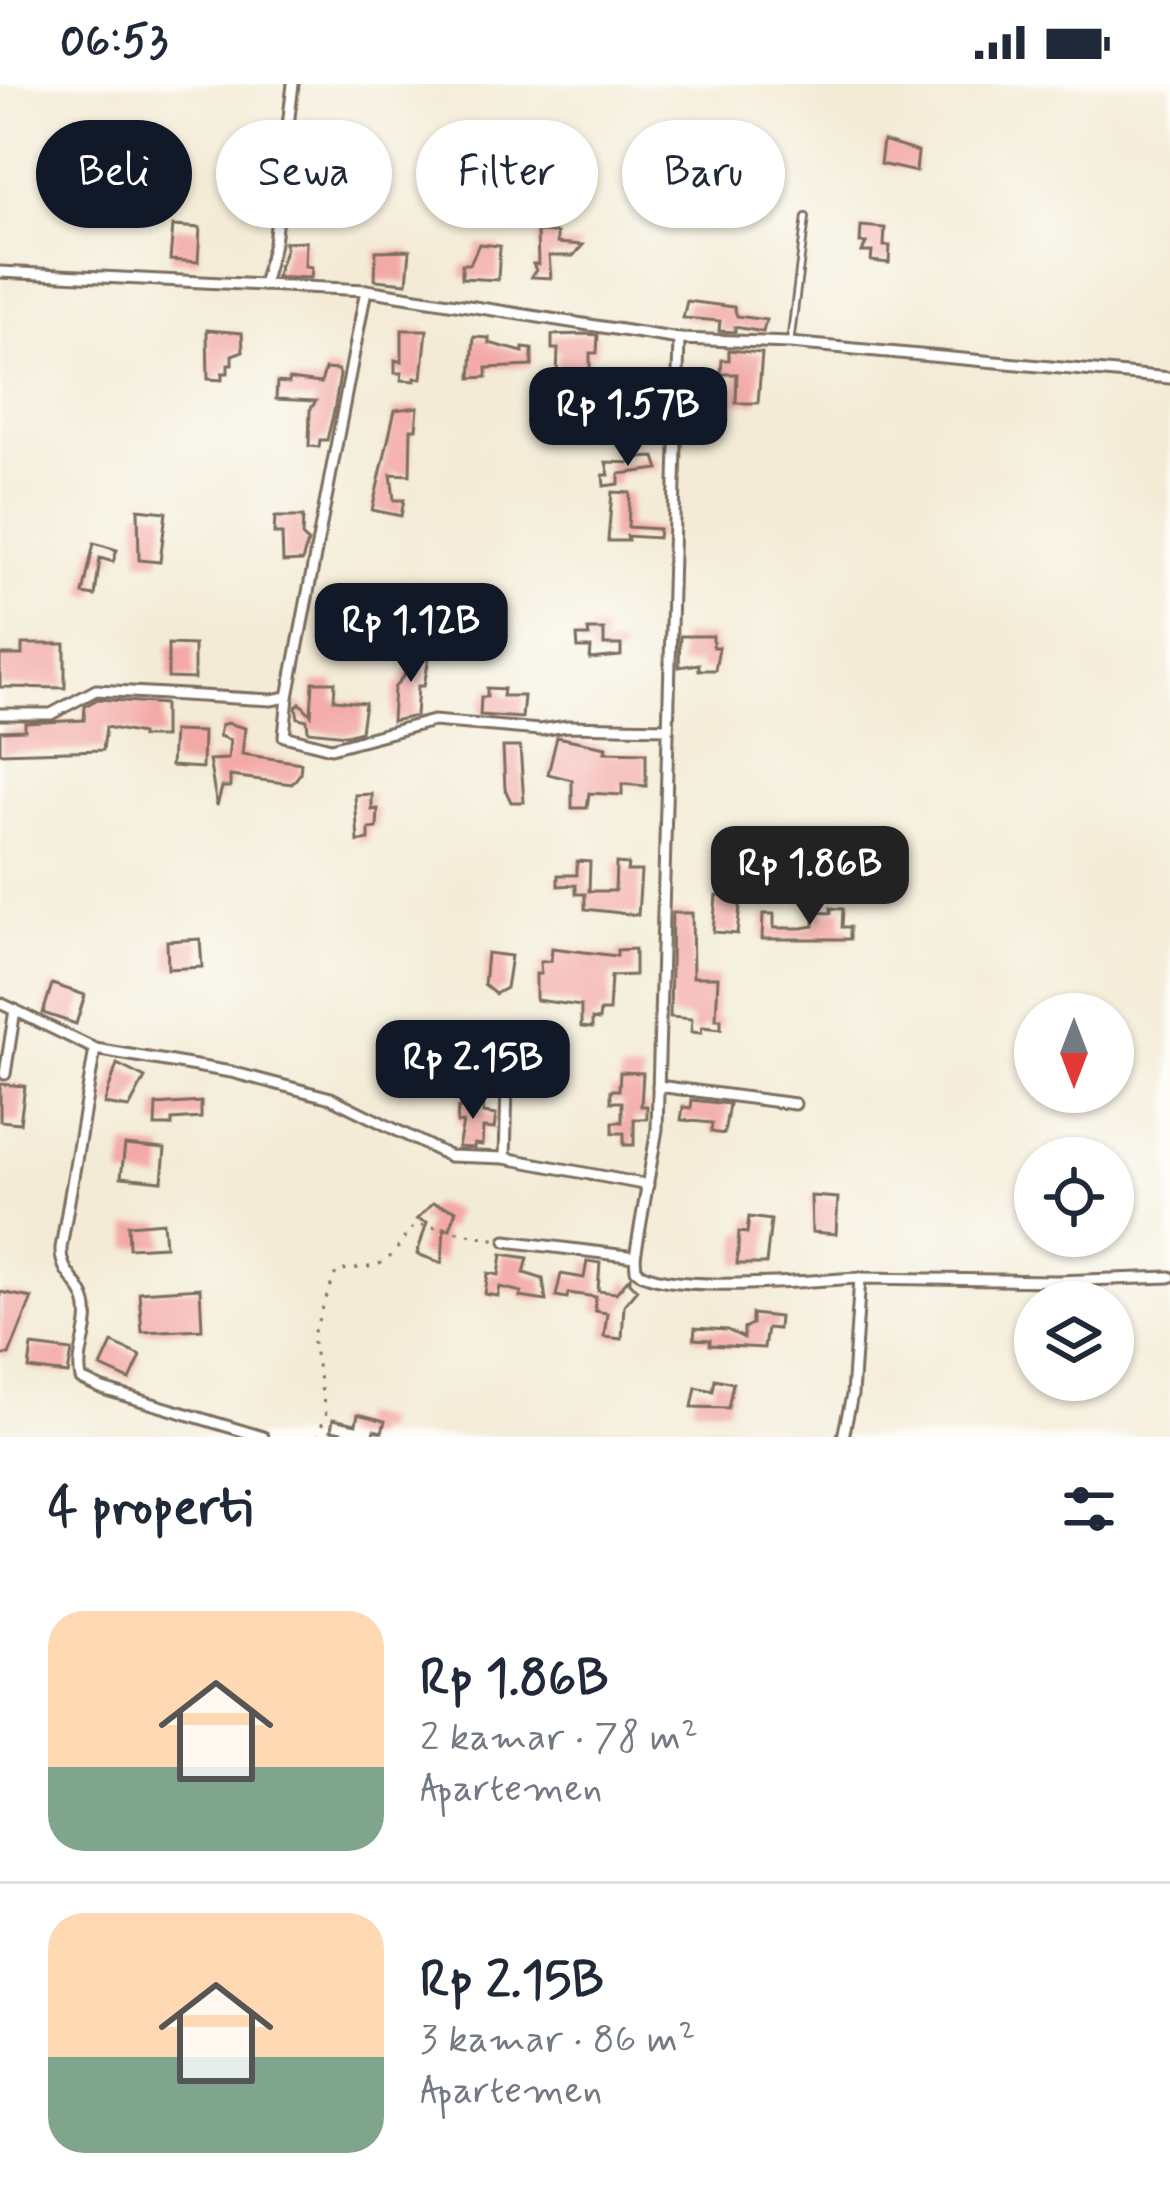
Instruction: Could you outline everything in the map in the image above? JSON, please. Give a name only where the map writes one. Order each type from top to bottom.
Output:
[{"type":"street","points":[[263,285],[274,243],[293,84]]},
{"type":"street","points":[[0,272],[366,290],[679,339],[790,343],[1170,378]]},
{"type":"street","points":[[366,290],[284,736],[331,748],[434,721],[540,730],[666,728]]},
{"type":"street","points":[[679,339],[656,1129],[636,1270],[699,1284],[860,1278],[1170,1277]]},
{"type":"street","points":[[0,713],[50,714],[96,689],[271,700],[288,697]]},
{"type":"street","points":[[0,1003],[95,1048],[295,1087],[355,1107],[449,1156],[505,1158],[648,1185]]},
{"type":"street","points":[[5,1074],[15,1010]]},
{"type":"street","points":[[505,1158],[508,1050],[515,1043],[550,1044]]},
{"type":"street","points":[[95,1048],[60,1258],[87,1307],[78,1364],[81,1379],[263,1437]]},
{"type":"street","points":[[658,1085],[795,1104]]},
{"type":"street","points":[[506,1241],[635,1257]]},
{"type":"street","points":[[843,1437],[852,1395],[860,1278]]},
{"type":"lane","points":[[790,343],[806,217]]},
{"type":"path","points":[[317,1437],[326,1415],[312,1337],[336,1272],[389,1259],[418,1224],[506,1241]]},
{"type":"building","points":[[883,141],[918,152],[916,172],[880,164]]},
{"type":"building","points":[[861,226],[885,228],[889,263],[871,261],[872,252],[862,252],[866,243],[860,243]]},
{"type":"building","points":[[173,228],[200,228],[198,262],[170,260]]},
{"type":"building","points":[[537,232],[557,233],[557,243],[583,245],[573,256],[549,256],[551,278],[531,277],[536,270],[533,264],[538,264]]},
{"type":"building","points":[[306,241],[305,266],[312,267],[311,278],[276,277],[284,242]]},
{"type":"building","points":[[479,244],[500,246],[498,280],[462,278],[462,264],[470,264]]},
{"type":"building","points":[[410,250],[407,283],[375,280],[376,251]]},
{"type":"building","points":[[687,301],[734,307],[737,316],[766,320],[763,332],[735,327],[735,332],[719,331],[720,321],[683,318]]},
{"type":"building","points":[[207,330],[242,333],[243,351],[232,355],[222,380],[208,379]]},
{"type":"building","points":[[402,330],[427,330],[422,378],[415,381],[401,380],[402,373],[395,373],[395,360],[402,362]]},
{"type":"building","points":[[552,335],[598,335],[597,353],[590,353],[590,375],[557,375],[558,349],[552,349]]},
{"type":"building","points":[[474,337],[523,352],[523,348],[532,349],[532,366],[487,368],[487,377],[471,378]]},
{"type":"building","points":[[729,350],[762,353],[758,403],[736,403],[737,374],[721,374]]},
{"type":"building","points":[[325,369],[338,370],[340,375],[334,411],[327,440],[320,440],[319,447],[309,446],[310,410],[316,401],[276,399],[277,382],[321,383]]},
{"type":"building","points":[[418,407],[416,429],[411,429],[410,475],[391,474],[394,500],[404,500],[401,516],[372,510],[395,410]]},
{"type":"building","points":[[655,457],[659,469],[619,474],[619,484],[604,486],[603,475],[609,475],[606,462],[634,463],[634,458]]},
{"type":"building","points":[[612,492],[630,493],[628,527],[659,529],[658,538],[627,536],[628,541],[608,541]]},
{"type":"building","points":[[138,509],[166,512],[160,562],[139,560]]},
{"type":"building","points":[[275,517],[303,517],[302,536],[308,542],[302,561],[283,562],[282,534],[274,534]]},
{"type":"building","points":[[94,543],[117,550],[113,562],[100,558],[95,596],[83,594]]},
{"type":"building","points":[[588,630],[604,630],[604,645],[621,645],[621,656],[590,659],[591,648],[578,648],[577,636],[589,636]]},
{"type":"building","points":[[680,636],[713,636],[713,647],[719,647],[715,670],[699,670],[699,664],[679,667]]},
{"type":"building","points":[[419,642],[431,645],[424,686],[418,686],[416,716],[392,721],[394,688],[415,661]]},
{"type":"building","points":[[22,644],[65,644],[65,688],[0,687],[0,655],[22,655]]},
{"type":"building","points":[[168,644],[194,645],[194,679],[168,678]]},
{"type":"building","points":[[313,682],[335,682],[334,700],[365,703],[361,731],[346,735],[308,731],[307,720],[298,718],[296,707],[300,703],[311,715]]},
{"type":"building","points":[[487,688],[504,689],[503,696],[524,696],[522,718],[480,715]]},
{"type":"building","points":[[98,699],[164,704],[164,737],[141,737],[106,727],[103,750],[0,753],[0,731],[25,730],[25,723],[84,720],[85,706]]},
{"type":"building","points":[[221,725],[245,728],[242,754],[301,763],[292,784],[230,776],[230,787],[222,787],[217,806],[209,760],[228,759],[230,740],[219,736]]},
{"type":"building","points":[[173,731],[203,732],[202,768],[171,766]]},
{"type":"building","points":[[557,737],[606,747],[605,752],[646,753],[646,786],[622,784],[622,795],[589,793],[587,808],[572,808],[572,780],[548,774]]},
{"type":"building","points":[[503,747],[520,747],[524,802],[511,802],[505,789]]},
{"type":"building","points":[[372,794],[372,810],[378,809],[377,828],[369,829],[369,840],[358,842],[355,795]]},
{"type":"building","points":[[577,861],[590,862],[589,891],[615,891],[616,863],[628,864],[627,871],[641,871],[638,915],[585,909],[585,894],[576,894],[576,885],[558,886],[558,875],[577,875]]},
{"type":"building","points":[[716,895],[741,897],[737,934],[713,932]]},
{"type":"building","points":[[831,908],[843,909],[842,927],[850,927],[850,939],[762,939],[763,914],[774,914],[774,928],[802,928],[814,926],[814,912],[831,913]]},
{"type":"building","points":[[672,913],[692,913],[693,977],[718,977],[716,1019],[721,1019],[721,1029],[702,1027],[701,1033],[691,1032],[692,1019],[670,1017]]},
{"type":"building","points":[[200,939],[202,967],[168,969],[167,941]]},
{"type":"building","points":[[552,948],[617,956],[617,950],[635,949],[635,975],[611,976],[609,1011],[600,1011],[599,1020],[592,1019],[592,1028],[581,1027],[581,1006],[536,1000],[536,974],[541,974],[540,962],[551,961]]},
{"type":"building","points":[[487,953],[511,956],[506,988],[495,994],[484,985]]},
{"type":"building","points":[[52,984],[85,995],[76,1024],[43,1013]]},
{"type":"building","points":[[117,1064],[145,1078],[129,1108],[104,1104]]},
{"type":"building","points":[[620,1072],[643,1073],[641,1106],[647,1106],[647,1119],[634,1119],[634,1145],[624,1145],[624,1133],[613,1133],[613,1122],[622,1122],[622,1102],[611,1102],[611,1090],[619,1090]]},
{"type":"building","points":[[0,1084],[25,1086],[20,1123],[0,1121]]},
{"type":"building","points":[[461,1098],[484,1099],[483,1113],[496,1115],[494,1129],[483,1128],[482,1145],[474,1144],[474,1148],[458,1147]]},
{"type":"building","points":[[692,1100],[729,1104],[724,1134],[711,1132],[712,1123],[681,1120],[683,1107],[691,1108]]},
{"type":"building","points":[[201,1102],[201,1118],[155,1126],[156,1105]]},
{"type":"building","points":[[125,1145],[165,1149],[162,1181],[121,1177]]},
{"type":"building","points":[[811,1196],[838,1198],[836,1234],[812,1232]]},
{"type":"building","points":[[433,1203],[456,1210],[450,1229],[444,1228],[442,1263],[417,1254],[427,1222],[417,1219]]},
{"type":"building","points":[[749,1217],[771,1220],[766,1264],[737,1264],[739,1232],[747,1233]]},
{"type":"building","points":[[163,1222],[165,1246],[129,1248],[128,1225]]},
{"type":"building","points":[[502,1254],[528,1258],[524,1273],[543,1279],[546,1301],[520,1297],[522,1292],[500,1287],[498,1296],[485,1294],[488,1273],[499,1275]]},
{"type":"building","points":[[587,1261],[600,1263],[598,1291],[616,1293],[630,1277],[637,1289],[624,1305],[622,1339],[604,1337],[607,1313],[595,1311],[596,1297],[556,1296],[561,1274],[584,1278]]},
{"type":"building","points":[[200,1288],[202,1329],[142,1332],[139,1292]]},
{"type":"building","points":[[0,1292],[32,1298],[9,1355],[0,1355]]},
{"type":"building","points":[[752,1314],[779,1317],[778,1329],[767,1328],[764,1348],[710,1345],[710,1340],[694,1339],[695,1328],[727,1330],[744,1338]]},
{"type":"building","points":[[112,1343],[141,1356],[130,1380],[101,1367]]},
{"type":"building","points":[[32,1346],[72,1351],[68,1374],[29,1369]]},
{"type":"building","points":[[715,1379],[733,1383],[728,1408],[692,1407],[696,1387],[713,1391]]},
{"type":"building","points":[[358,1414],[385,1421],[382,1432],[374,1430],[372,1437],[341,1437],[342,1432],[331,1430],[333,1419],[356,1424]]}]
